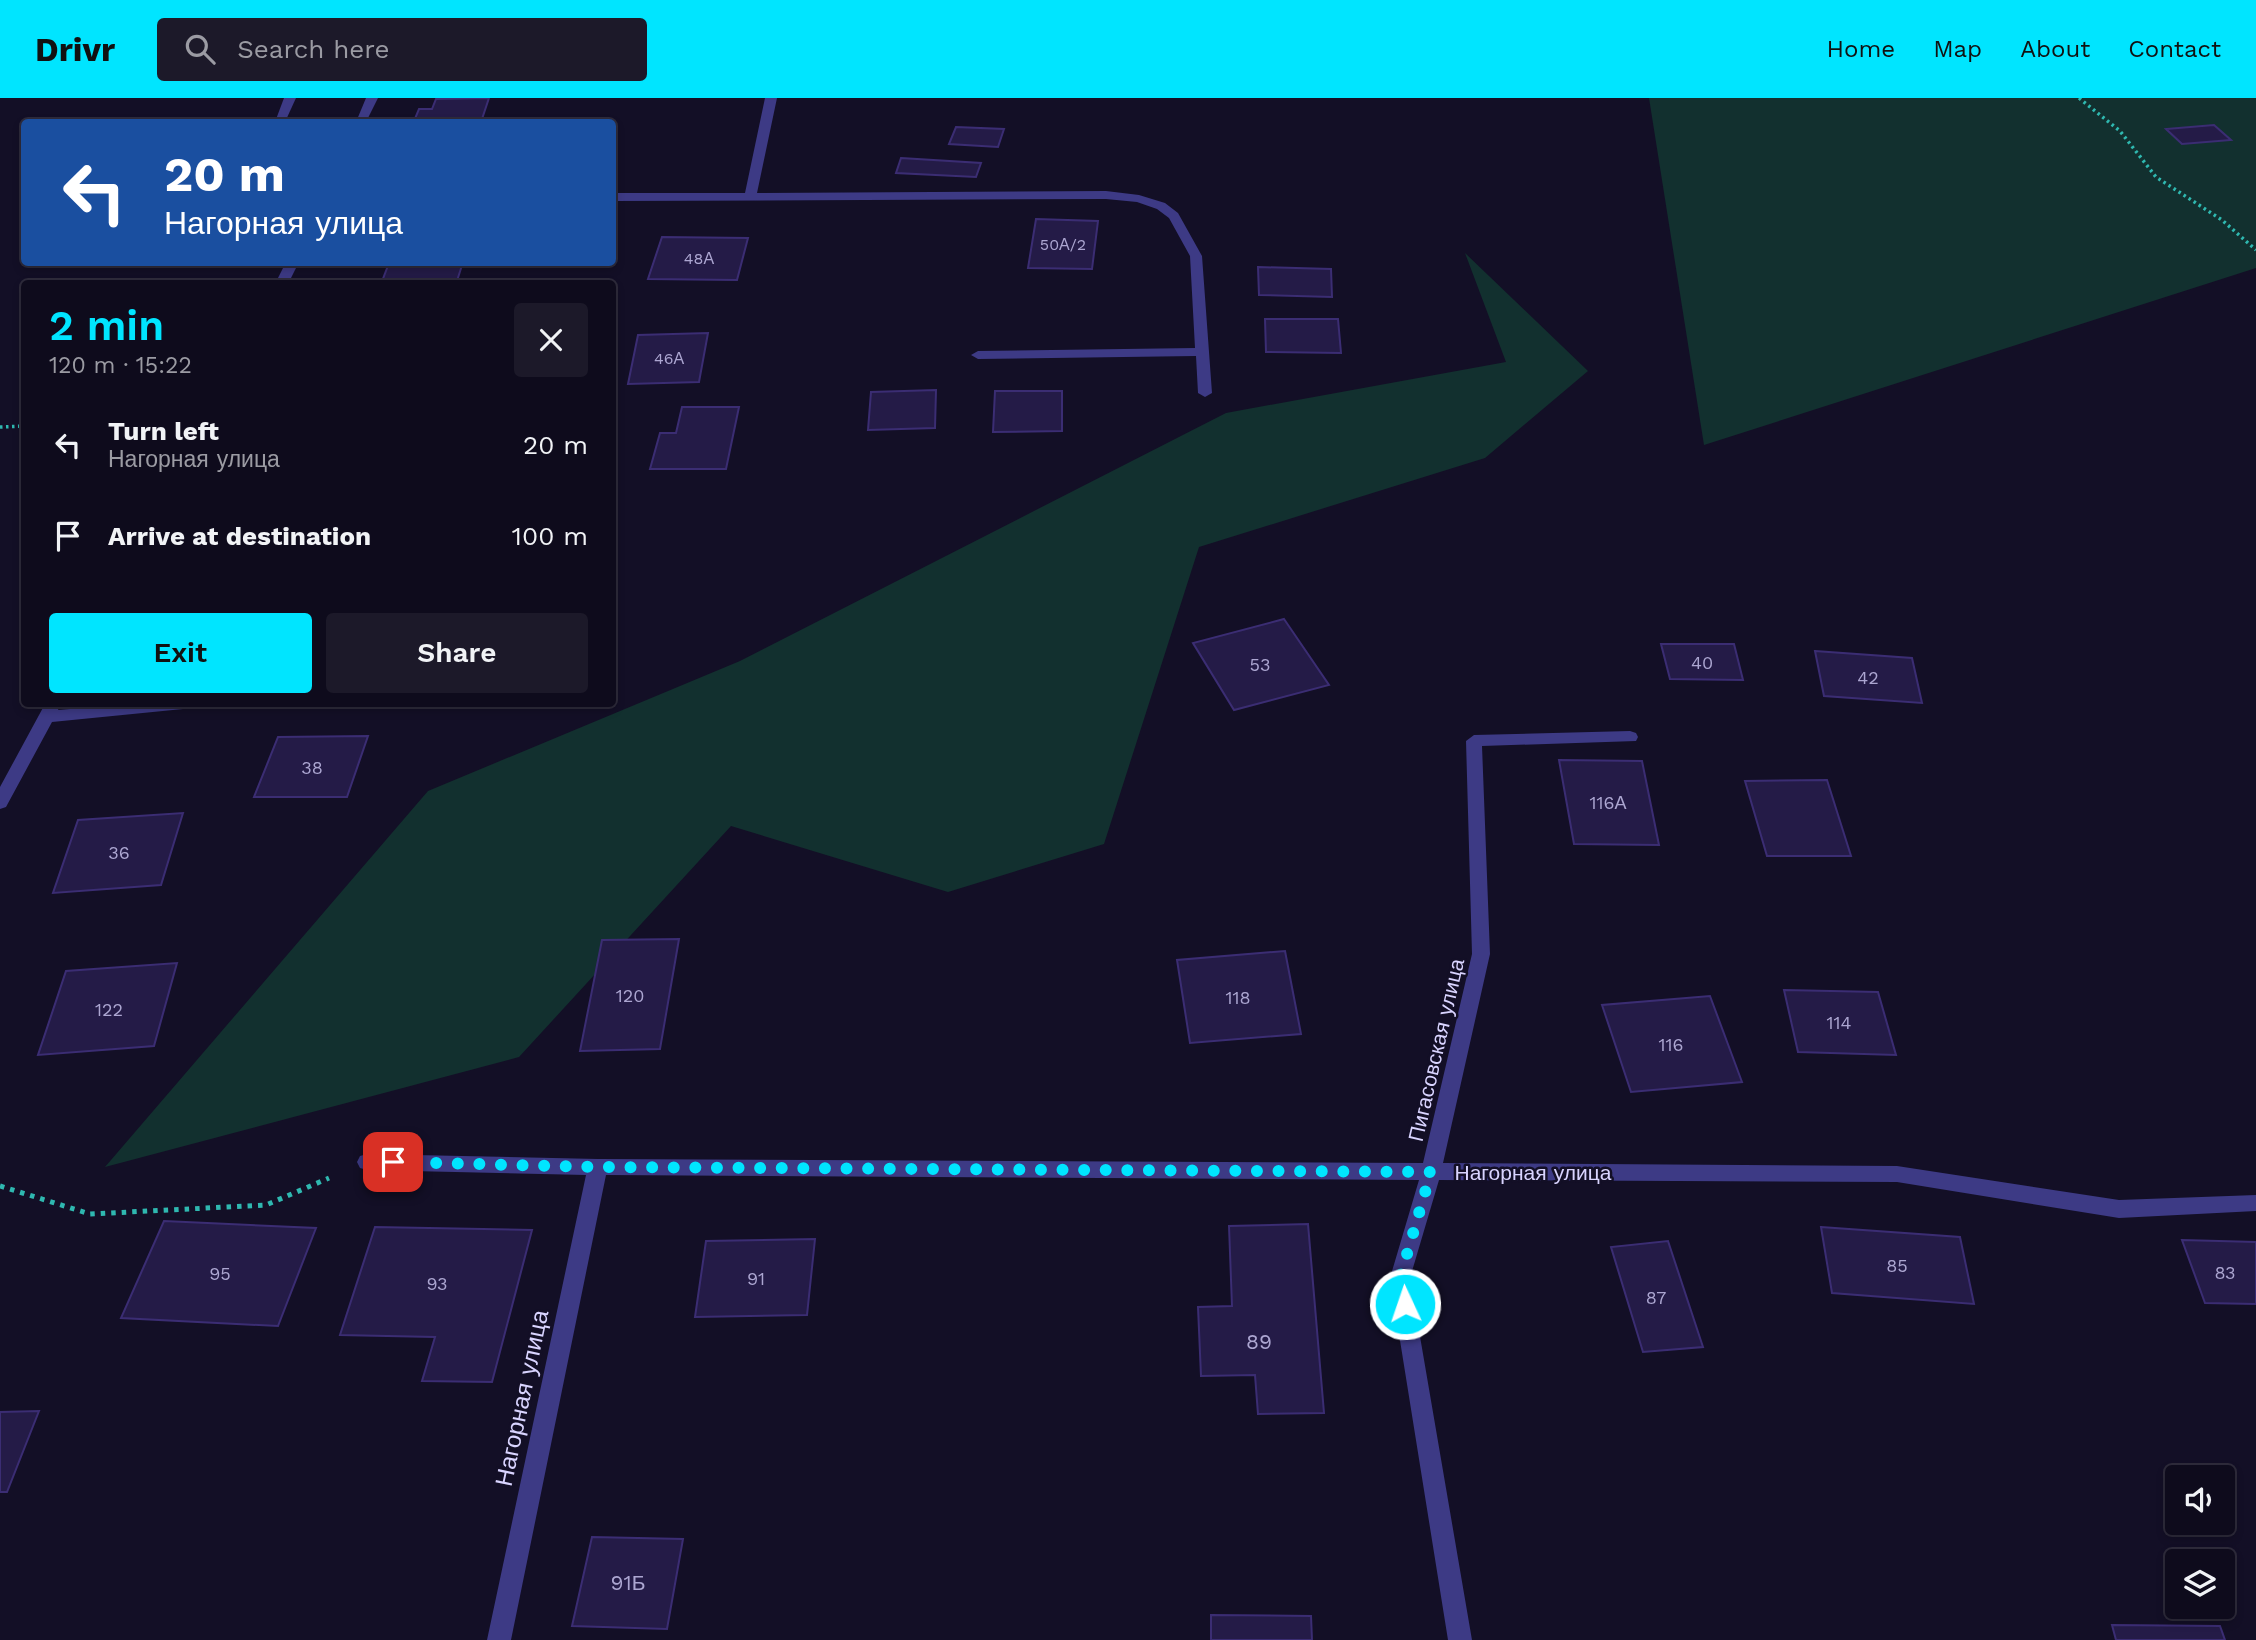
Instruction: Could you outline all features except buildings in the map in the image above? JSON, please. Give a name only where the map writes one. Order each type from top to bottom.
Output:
[{"type":"street","points":[[281,119],[290,98]]},
{"type":"street","points":[[362,119],[372,98]]},
{"type":"street","points":[[750,196],[771,98]]},
{"type":"street","points":[[616,197],[1106,195],[1139,199],[1161,206],[1174,216],[1196,256],[1205,393]]},
{"type":"street","points":[[978,355],[1203,352]]},
{"type":"street","points":[[0,803],[50,710],[116,707]]},
{"type":"street","name":"Пигасовская улица","points":[[1460,1640],[1400,1278],[1431,1172],[1481,954],[1474,741],[1630,737]]},
{"type":"street","name":"Нагорная улица","points":[[367,1162],[598,1167],[1897,1174],[2119,1209],[2256,1203]]},
{"type":"street","name":"Нагорная улица","points":[[499,1640],[598,1167]]},
{"type":"path","points":[[2079,98],[2120,131],[2157,177],[2222,220],[2256,250]]},
{"type":"path","points":[[0,426],[21,426]]},
{"type":"path","points":[[0,1186],[90,1213],[266,1205],[367,1162]]},
{"type":"green space","points":[[1649,98],[2256,98],[2256,268],[1704,445]]},
{"type":"green space","points":[[1465,253],[1588,371],[1485,458],[1199,547],[1104,844],[948,892],[731,826],[519,1057],[105,1167],[428,791],[740,661],[1226,413],[1506,362]]},
{"type":"route","points":[[393,1162],[598,1167],[1431,1172],[1400,1278],[1405,1304]]}]
